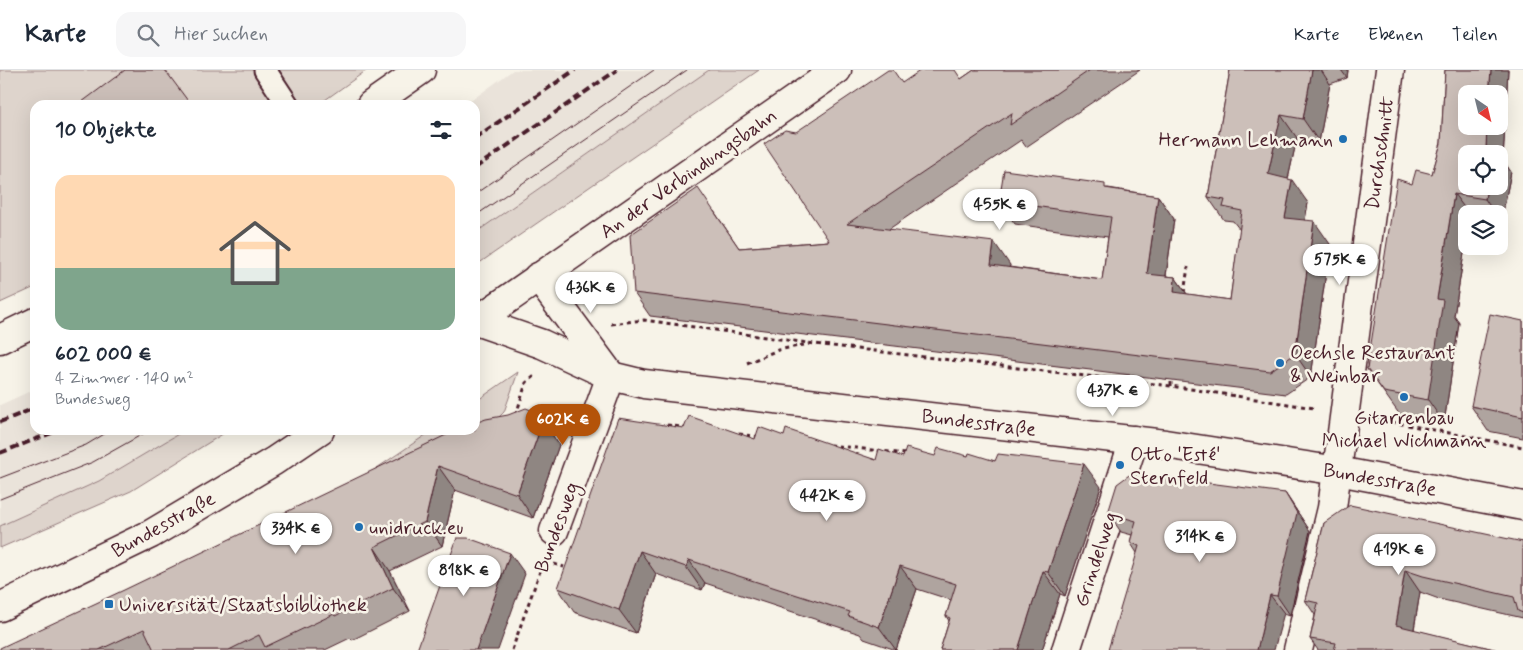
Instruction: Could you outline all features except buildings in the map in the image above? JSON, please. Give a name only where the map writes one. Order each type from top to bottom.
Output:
[{"type":"street","points":[[378,100],[420,70]]},
{"type":"street","name":"An der Verbindungsbahn","points":[[538,278],[837,70]]},
{"type":"street","name":"Durchschnitt","points":[[1298,650],[1332,508],[1338,471],[1390,70]]},
{"type":"street","points":[[538,278],[611,376]]},
{"type":"street","name":"Bundesstraße","points":[[480,319],[538,278]]},
{"type":"street","name":"Bundesstraße","points":[[480,323],[542,344],[611,376],[644,384],[1134,440],[1338,471],[1523,506]]},
{"type":"street","points":[[0,339],[30,324]]},
{"type":"street","name":"Bundesweg","points":[[554,531],[611,376]]},
{"type":"street","name":"Bundesstraße","points":[[0,607],[78,571],[151,534],[274,461],[313,435]]},
{"type":"street","name":"Grindelweg","points":[[1066,650],[1134,440]]},
{"type":"lane","points":[[265,70],[285,100]]},
{"type":"path","points":[[1183,299],[1188,267]]},
{"type":"path","points":[[609,324],[644,320],[815,344],[1171,386],[1346,413],[1523,447]]},
{"type":"path","points":[[515,421],[526,383],[541,370]]},
{"type":"path","points":[[1171,380],[1171,386]]},
{"type":"path","points":[[540,425],[595,421]]},
{"type":"path","points":[[660,425],[697,429]]},
{"type":"path","points":[[734,434],[761,437]]},
{"type":"path","points":[[829,445],[907,454]]},
{"type":"path","name":"Bundesweg","points":[[512,650],[554,531]]},
{"type":"shaded area","points":[[0,70],[367,70],[325,100],[30,100],[30,289],[0,303]]},
{"type":"shaded area","points":[[513,70],[709,70],[480,230],[480,100],[472,100]]},
{"type":"shaded area","points":[[709,70],[759,70],[480,263],[480,230]]},
{"type":"shaded area","points":[[518,372],[504,412],[490,426],[480,430],[480,399]]},
{"type":"shaded area","points":[[30,391],[30,435],[177,435],[99,481],[0,526],[0,405]]},
{"type":"shaded area","points":[[177,435],[221,435],[131,491],[0,548],[0,526],[99,481]]},
{"type":"shaded area","points":[[426,435],[466,435],[374,470]]},
{"type":"tram line","points":[[480,191],[654,70]]},
{"type":"tram line","points":[[480,213],[687,70]]},
{"type":"tram line","points":[[0,478],[86,445],[103,435]]},
{"type":"tram line","points":[[0,499],[93,462],[141,435]]},
{"type":"railway","points":[[480,135],[575,70]]},
{"type":"railway","points":[[480,165],[617,70]]},
{"type":"railway","points":[[0,422],[30,410]]},
{"type":"railway","points":[[0,453],[46,435]]},
{"type":"place","name":"Hermann Lehmann","points":[[1343,139]]},
{"type":"place","name":"Oechsle Restaurant & Weinbar","points":[[1280,363]]},
{"type":"place","name":"Gitarrenbau Michael Wichmann","points":[[1404,397]]},
{"type":"place","name":"Otto 'Esté' Sternfeld","points":[[1120,465]]},
{"type":"place","name":"unidruck.eu","points":[[359,527]]},
{"type":"place","name":"Universität/Staatsbibliothek","points":[[109,604]]}]
